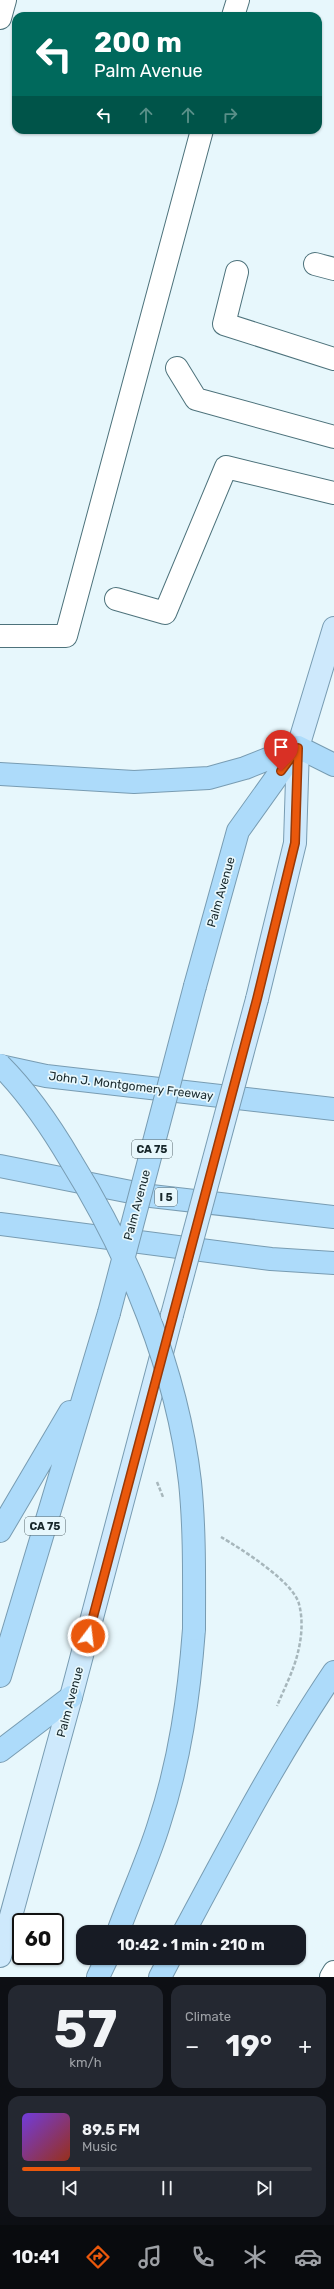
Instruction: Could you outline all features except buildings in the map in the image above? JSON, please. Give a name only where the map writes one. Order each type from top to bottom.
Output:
[{"type":"highway","points":[[0,774],[134,782],[209,778],[245,768],[298,748],[334,765]]},
{"type":"highway","name":"Palm Avenue","points":[[0,1676],[109,1313],[195,986],[238,831],[298,748]]},
{"type":"highway","points":[[0,1066],[35,1106],[91,1193],[119,1245],[158,1345],[182,1436],[190,1482],[194,1543],[194,1629],[189,1693],[176,1762],[159,1824],[121,1925]]},
{"type":"highway","name":"John J. Montgomery Freeway","points":[[0,1066],[46,1076],[334,1109]]},
{"type":"highway","name":"I 5","points":[[0,1166],[152,1196],[334,1217]]},
{"type":"highway","points":[[0,1224],[271,1259],[334,1263]]},
{"type":"highway","points":[[0,1532],[35,1475],[90,1376]]},
{"type":"highway","points":[[188,1925],[307,1712],[334,1672]]},
{"type":"highway","points":[[0,1751],[71,1697]]},
{"type":"highway","points":[[98,1977],[104,1965]]},
{"type":"highway","points":[[160,1977],[166,1965]]},
{"type":"main road","name":"Palm Avenue","points":[[0,1956],[71,1697],[257,999],[295,843],[298,748],[334,628]]},
{"type":"street","points":[[0,18],[5,0]]},
{"type":"street","points":[[234,12],[238,0]]},
{"type":"street","points":[[0,636],[66,636],[201,134]]},
{"type":"street","points":[[237,272],[224,324],[334,359]]},
{"type":"street","points":[[177,368],[196,399],[334,437]]},
{"type":"street","points":[[116,599],[165,613],[226,467],[334,493]]},
{"type":"street","points":[[331,1977],[334,1972]]},
{"type":"path","points":[[156,1480],[160,1494],[164,1498]]},
{"type":"path","points":[[216,1534],[254,1558],[286,1584],[299,1602],[302,1628],[298,1654],[276,1710]]},
{"type":"route","points":[[88,1636],[257,999],[295,843],[298,748],[281,771]]}]
